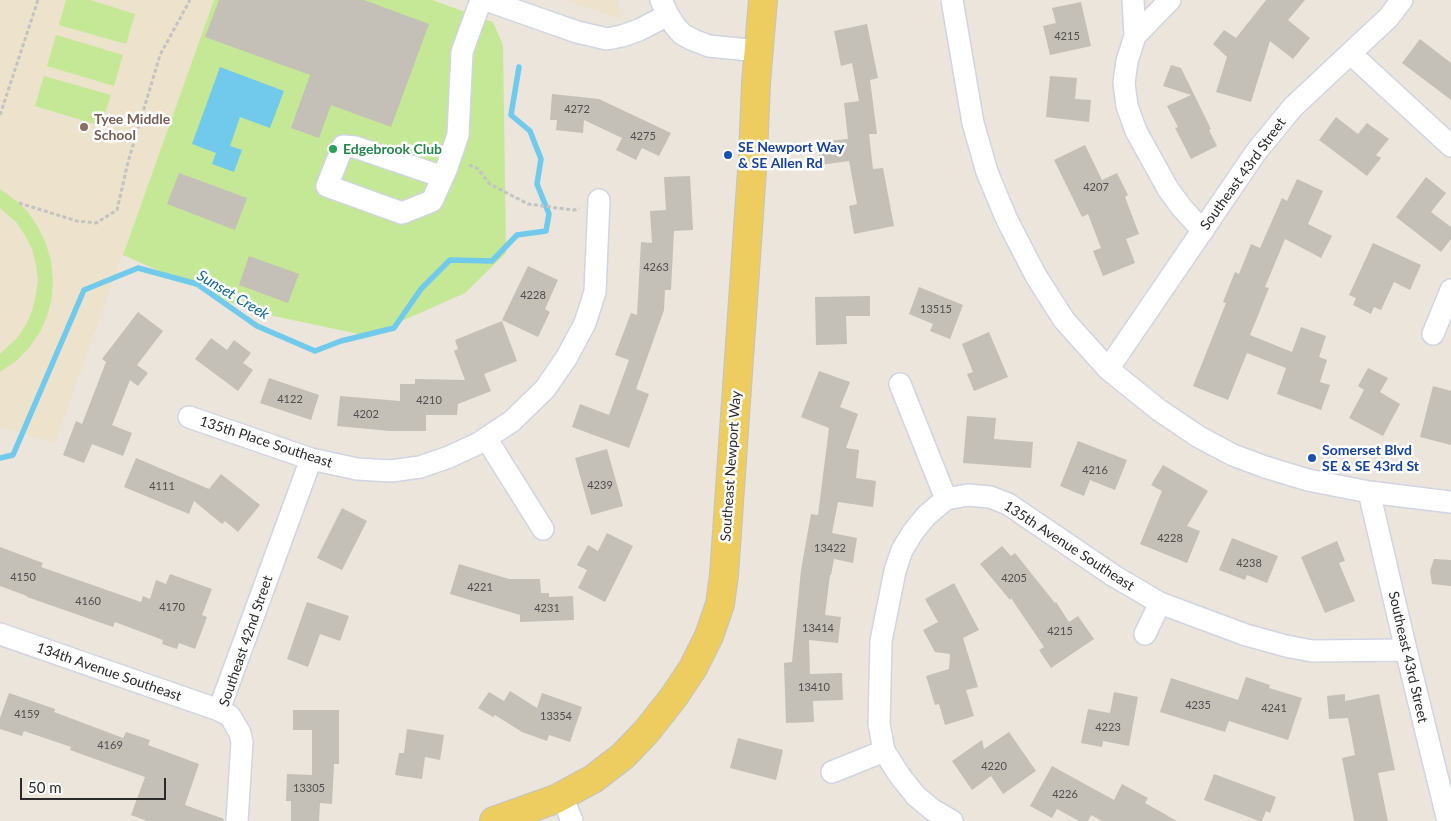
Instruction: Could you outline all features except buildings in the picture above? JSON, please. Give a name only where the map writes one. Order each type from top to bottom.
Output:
[{"type":"main road","name":"Southeast Newport Way","points":[[494,821],[556,800],[593,779],[624,756],[674,698],[693,668],[709,636],[720,604],[724,575],[763,0]]},
{"type":"street","points":[[446,169],[355,147],[342,146],[327,186],[402,213],[432,201],[446,169],[458,135],[462,52],[481,0]]},
{"type":"street","points":[[486,0],[577,32],[607,39],[638,30],[665,8],[675,26],[682,34],[693,40],[709,46],[759,51]]},
{"type":"street","points":[[952,0],[973,123],[987,172],[1007,220],[1036,276],[1064,320],[1108,369],[1159,410],[1200,437],[1265,467],[1308,480],[1369,492],[1451,502]]},
{"type":"street","points":[[1133,0],[1135,36],[1127,61],[1124,83],[1126,106],[1136,131],[1168,189],[1203,231]]},
{"type":"street","points":[[1135,36],[1170,0]]},
{"type":"street","name":"Southeast 43rd Street","points":[[1108,369],[1256,152],[1293,107],[1388,18],[1402,0]]},
{"type":"street","points":[[1351,54],[1451,146]]},
{"type":"street","name":"135th Place Southeast","points":[[189,417],[311,459],[357,469],[391,471],[420,467],[449,457],[486,438],[512,421],[545,389],[567,357],[584,323],[595,292],[599,200]]},
{"type":"street","points":[[1433,334],[1451,290]]},
{"type":"street","points":[[900,384],[946,499],[926,516],[913,532],[902,550],[894,571],[881,641],[879,724],[884,751],[900,776],[916,796],[933,810],[952,821]]},
{"type":"street","points":[[486,438],[543,529]]},
{"type":"street","name":"Southeast 42nd Street","points":[[237,821],[242,742],[240,733],[230,716],[219,710],[311,459]]},
{"type":"street","name":"Southeast 43rd Street","points":[[1369,492],[1448,821]]},
{"type":"street","name":"135th Avenue Southeast","points":[[946,499],[968,495],[990,497],[1008,504],[1114,576],[1160,603],[1246,635],[1286,646],[1312,650],[1406,650]]},
{"type":"street","points":[[1145,634],[1160,603]]},
{"type":"street","name":"134th Avenue Southeast","points":[[0,634],[219,710]]},
{"type":"street","points":[[832,772],[884,751]]},
{"type":"street","points":[[562,796],[572,821]]},
{"type":"path","points":[[0,114],[38,0]]},
{"type":"path","points":[[19,203],[77,221],[96,223],[117,210],[128,162],[160,55],[190,0]]},
{"type":"path","points":[[446,169],[477,168],[490,184],[528,204],[575,210]]},
{"type":"shaded area","name":"Tyee Middle School","points":[[0,0],[214,0],[55,443],[0,427]]},
{"type":"shaded area","points":[[564,0],[617,0],[622,19]]},
{"type":"green space","points":[[66,0],[90,0],[135,14],[126,44],[59,25]]},
{"type":"green space","name":"Edgebrook Club","points":[[214,0],[432,0],[493,22],[503,45],[506,253],[465,293],[368,336],[250,311],[123,255]]},
{"type":"green space","points":[[56,35],[123,55],[114,86],[47,66]]},
{"type":"green space","points":[[44,76],[111,95],[101,126],[35,106]]},
{"type":"green space","points":[[0,189],[28,212],[38,227],[51,261],[53,280],[52,298],[40,332],[29,348],[16,361],[0,372],[0,354],[17,338],[26,325],[32,311],[38,280],[32,249],[25,235],[16,222],[0,208]]},
{"type":"water","points":[[220,67],[284,91],[270,128],[240,117],[230,146],[242,150],[234,172],[212,164],[216,153],[192,144]]},
{"type":"waterway","name":"Sunset Creek","points":[[0,458],[13,455],[84,290],[138,268],[197,284],[257,326],[315,351],[341,341],[394,328],[421,289],[450,260],[492,261],[517,235],[546,231],[549,214],[537,184],[541,159],[530,131],[511,115],[519,67]]},
{"type":"place","name":"Tyee Middle School","points":[[84,127]]},
{"type":"place","name":"Edgebrook Club","points":[[333,149]]},
{"type":"place","name":"SE Newport Way & SE Allen Rd","points":[[728,155]]},
{"type":"place","name":"Somerset Blvd SE & SE 43rd St","points":[[1312,458]]}]
